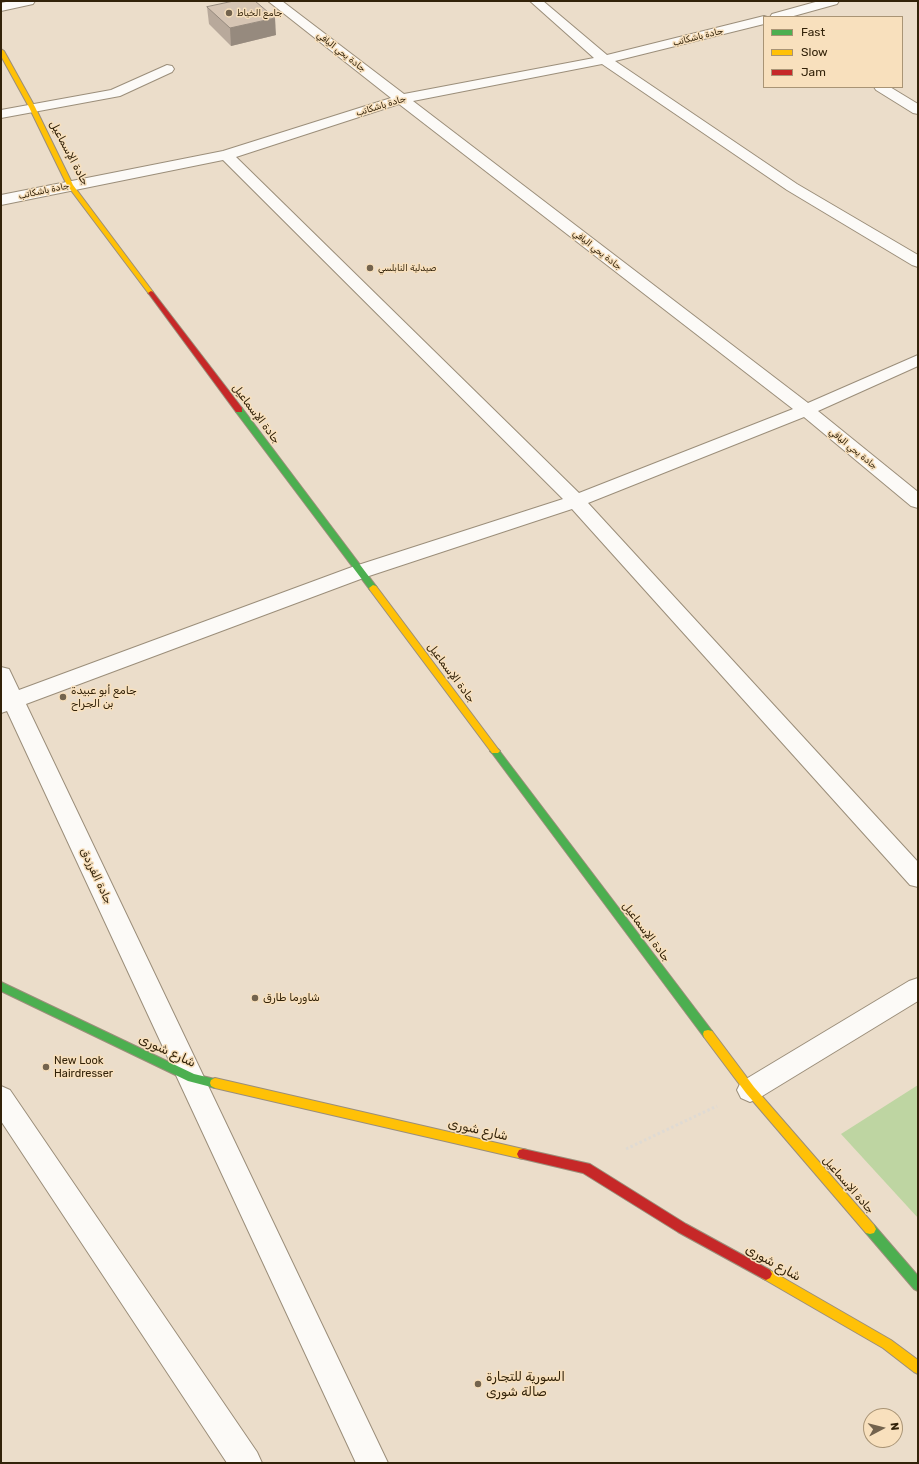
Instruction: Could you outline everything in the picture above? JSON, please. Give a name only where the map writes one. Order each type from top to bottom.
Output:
[{"type":"street","points":[[1,7],[29,1]]},
{"type":"street","name":"جادة يحي اليافي","points":[[274,1],[806,410],[918,502]]},
{"type":"street","points":[[536,1],[604,60],[792,188],[918,262]]},
{"type":"street","points":[[780,16],[834,1]]},
{"type":"street","name":"جادة باشكاتب","points":[[1,200],[226,155],[402,100],[604,60],[763,20]]},
{"type":"street","name":"جادة الإسماعيل","points":[[1,51],[32,107],[70,185],[359,572],[750,1090],[918,1285]]},
{"type":"street","points":[[1,114],[32,107],[115,93],[166,69]]},
{"type":"street","points":[[883,88],[918,110]]},
{"type":"street","points":[[226,155],[576,501],[918,878]]},
{"type":"street","points":[[7,702],[359,572],[576,501],[806,410],[918,360]]},
{"type":"street","name":"جادة الفرزدق","points":[[1,674],[7,702],[192,1078],[372,1463]]},
{"type":"street","name":"شارع شورى","points":[[1,986],[192,1078],[586,1168],[682,1228],[782,1283],[887,1344],[918,1368]]},
{"type":"street","points":[[750,1090],[918,988]]},
{"type":"street","points":[[1,1098],[246,1463]]},
{"type":"path","points":[[586,1168],[750,1090]]},
{"type":"green space","points":[[918,1085],[918,1218],[841,1134]]},
{"type":"building","points":[[234,1],[255,1],[275,18],[230,28],[207,7]]},
{"type":"traffic: fast","points":[[239,410],[373,588]]},
{"type":"traffic: fast","points":[[495,751],[708,1034]]},
{"type":"traffic: fast","points":[[1,986],[192,1078],[215,1083]]},
{"type":"traffic: fast","points":[[870,1229],[918,1285]]},
{"type":"traffic: slow","points":[[1,51],[32,107],[70,185],[151,293]]},
{"type":"traffic: slow","points":[[373,588],[495,751]]},
{"type":"traffic: slow","points":[[708,1034],[750,1090],[870,1229]]},
{"type":"traffic: slow","points":[[215,1083],[523,1154]]},
{"type":"traffic: slow","points":[[766,1274],[887,1344],[918,1368]]},
{"type":"traffic: jam","points":[[151,293],[239,410]]},
{"type":"traffic: jam","points":[[523,1154],[586,1168],[682,1228],[766,1274]]},
{"type":"place","name":"جامع الخياط","points":[[229,13]]},
{"type":"place","name":"صيدلية النابلسي","points":[[370,268]]},
{"type":"place","name":"جامع أبو عبيدة بن الجراح","points":[[63,697]]},
{"type":"place","name":"شاورما طارق","points":[[255,998]]},
{"type":"place","name":"New Look Hairdresser","points":[[46,1067]]},
{"type":"place","name":"السورية للتجارة صالة شورى","points":[[478,1384]]}]
